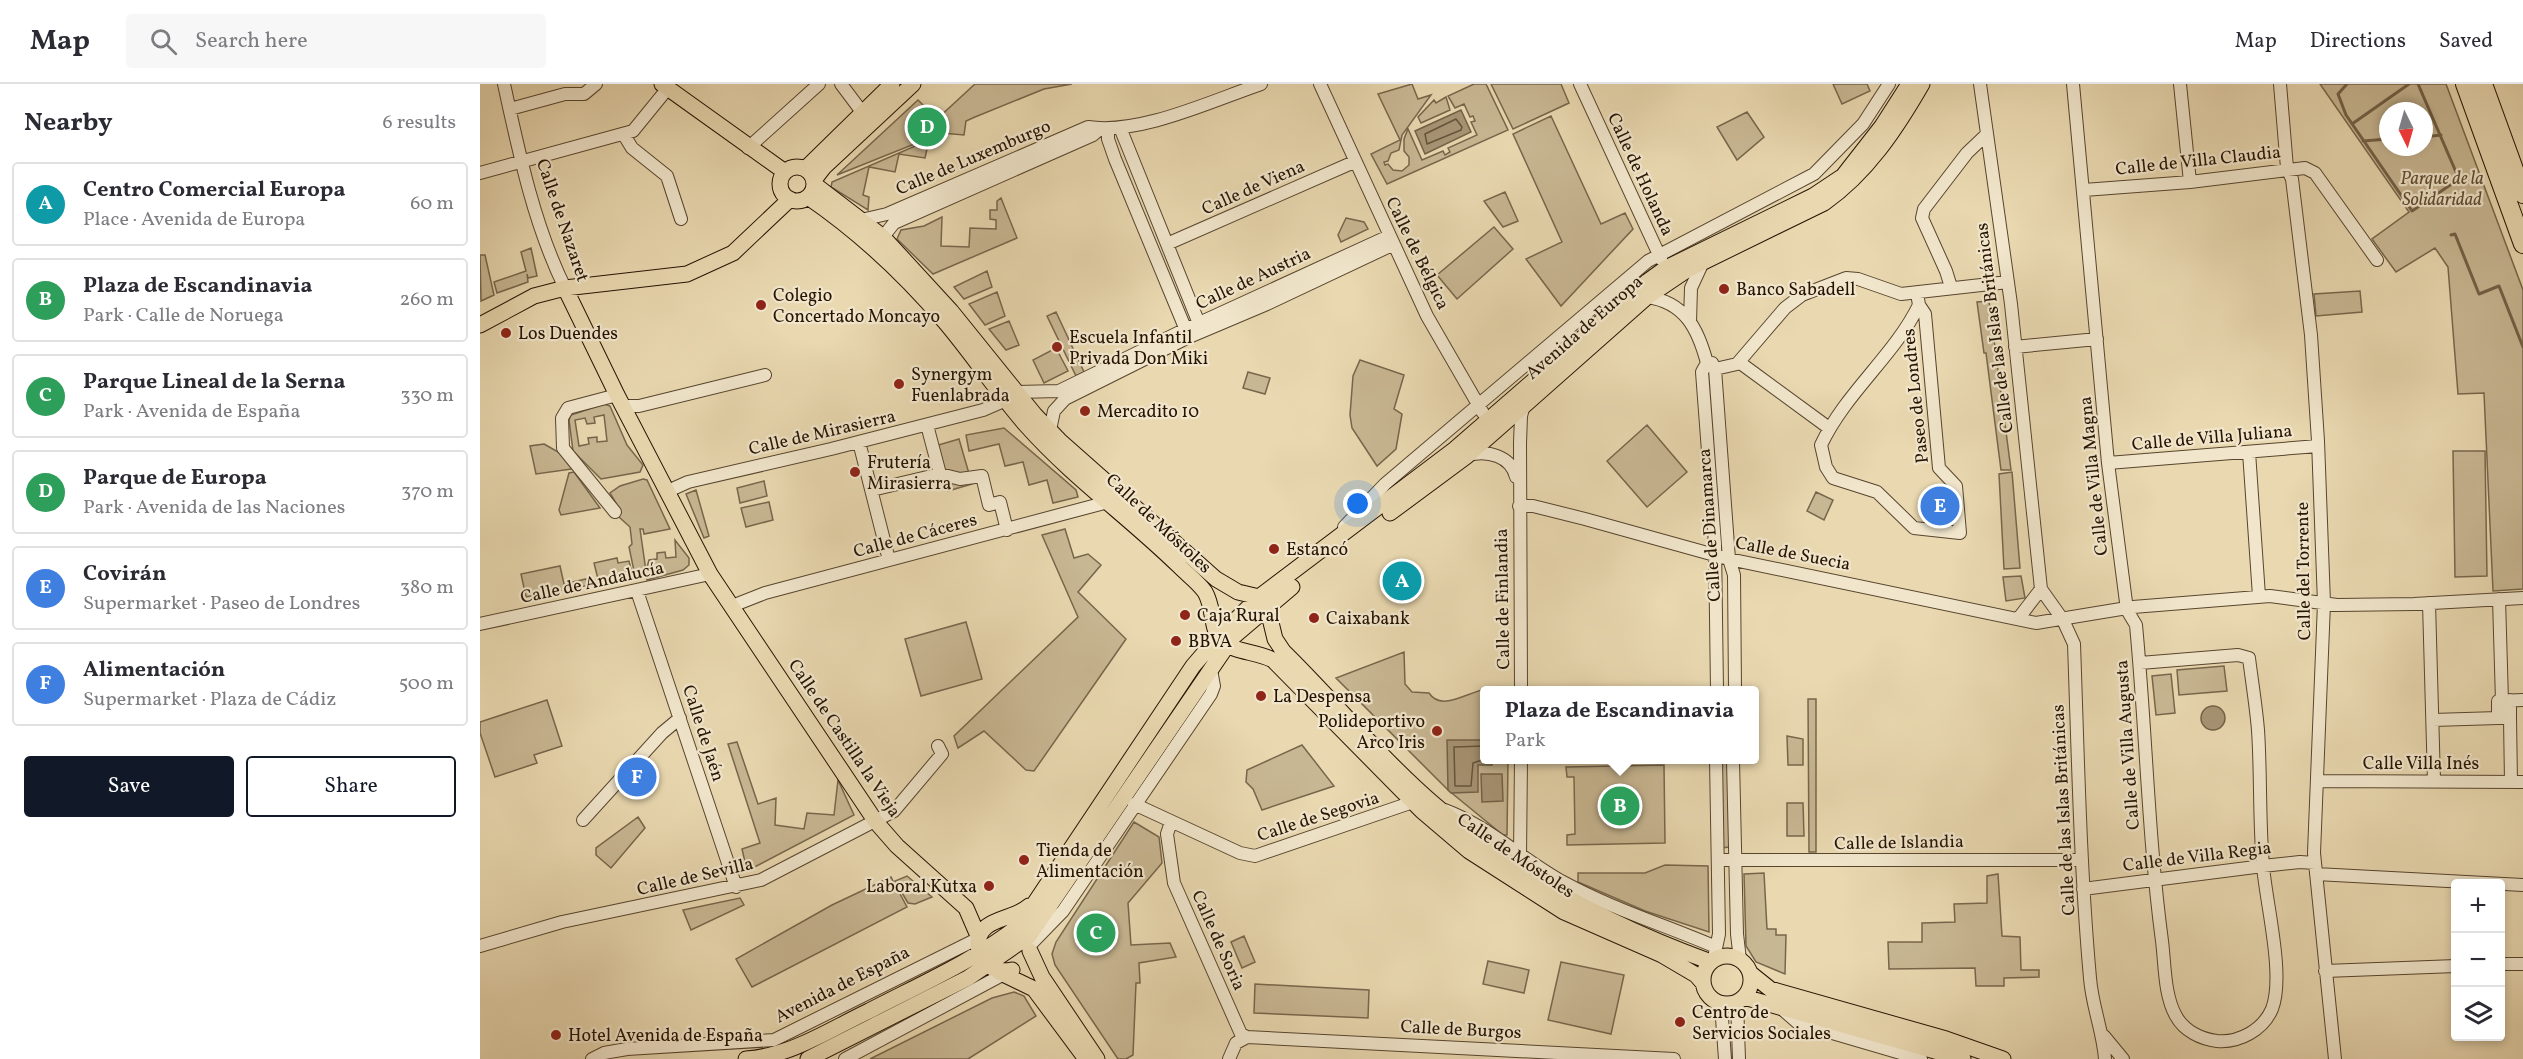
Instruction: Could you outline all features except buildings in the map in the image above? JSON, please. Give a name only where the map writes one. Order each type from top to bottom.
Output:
[{"type":"highway","points":[[2472,85],[2495,117],[2523,194]]},
{"type":"highway","points":[[2472,85],[2523,244]]},
{"type":"main road","points":[[810,183],[795,167],[785,172],[780,184],[781,190],[790,199],[802,200],[810,183],[862,112],[892,84]]},
{"type":"main road","points":[[810,183],[824,166],[913,84]]},
{"type":"main road","name":"Avenida de Europa","points":[[1263,602],[1467,456],[1492,427],[1669,273],[1836,181],[1863,152],[1910,84]]},
{"type":"main road","name":"Avenida de Europa","points":[[1263,602],[1317,555],[1524,405],[1647,297],[1669,273],[1703,262],[1824,203],[1846,187],[1889,136],[1922,84]]},
{"type":"main road","points":[[665,86],[748,148],[785,172]]},
{"type":"main road","name":"Calle de Móstoles","points":[[810,183],[883,237],[951,311],[1012,396],[1027,427],[1155,542],[1204,591],[1214,613],[1213,625],[1230,644],[1273,660],[1413,802],[1469,851],[1564,912],[1662,955],[1696,975],[1703,983]]},
{"type":"main road","name":"Calle de Móstoles","points":[[810,183],[883,255],[1012,396],[1051,426],[1216,579],[1238,592],[1263,602],[1277,644],[1435,806],[1504,860],[1556,893],[1713,956]]},
{"type":"main road","points":[[480,325],[534,296],[565,288],[687,274],[733,253],[790,199]]},
{"type":"main road","name":"Calle de Nazaret","points":[[565,288],[710,574]]},
{"type":"main road","name":"Calle de Castilla la Vieja","points":[[710,574],[876,822],[897,846],[966,908],[993,962]]},
{"type":"main road","points":[[1214,613],[1219,603],[1227,596],[1238,592]]},
{"type":"main road","name":"Avenida de España","points":[[808,1059],[993,962],[1027,939],[1233,638],[1263,602]]},
{"type":"main road","name":"Avenida de España","points":[[993,962],[991,923],[1025,910],[1039,895],[1193,666],[1230,644],[1256,646],[1266,637],[1270,625]]},
{"type":"main road","name":"Avenida de España","points":[[746,1059],[785,1052],[993,962],[1021,965],[1039,895]]},
{"type":"main road","name":"Calle de Castilla la Vieja","points":[[966,908],[1003,919]]},
{"type":"main road","points":[[1003,919],[1027,939],[1042,977],[1097,1059]]},
{"type":"main road","points":[[1963,1059],[1779,1006],[1740,1000],[1727,1004],[1716,1002],[1710,998],[1703,983],[1706,968],[1713,956],[1727,956],[1740,960],[1750,974],[1770,989],[1946,1039],[2003,1059]]},
{"type":"main road","points":[[993,962],[1034,989],[1086,1059]]},
{"type":"main road","points":[[1740,1000],[1751,982],[1750,974]]},
{"type":"street","name":"Calle de Nazaret","points":[[504,84],[522,160],[553,264],[565,288]]},
{"type":"street","points":[[510,109],[565,94],[584,94],[596,84]]},
{"type":"street","points":[[748,148],[819,84]]},
{"type":"street","points":[[842,84],[862,112]]},
{"type":"street","name":"Calle de Luxemburgo","points":[[861,220],[887,214],[1088,128],[1121,130],[1261,84]]},
{"type":"street","name":"Calle de Bélgica","points":[[1320,84],[1390,241],[1427,316],[1492,427]]},
{"type":"street","name":"Calle de Holanda","points":[[1580,84],[1658,254],[1669,273]]},
{"type":"street","name":"Avenida de Europa","points":[[1317,555],[1384,484],[1479,406],[1590,308],[1658,254],[1814,174],[1863,124],[1889,84]]},
{"type":"street","name":"Calle de Villa Magna","points":[[2073,84],[2108,463],[2127,610]]},
{"type":"street","points":[[2180,84],[2190,182]]},
{"type":"street","name":"Calle del Torrente","points":[[2280,84],[2287,168],[2292,179],[2311,335],[2318,446],[2324,603],[2315,868],[2335,1059]]},
{"type":"street","points":[[480,173],[633,131],[665,86]]},
{"type":"street","name":"Calle de las Islas Británicas","points":[[1979,86],[2008,282],[2041,589],[2063,620],[2074,644],[2083,888],[2092,1000],[2104,1036],[2105,1059]]},
{"type":"street","points":[[1104,129],[1188,333]]},
{"type":"street","name":"Calle de Luxemburgo","points":[[883,237],[894,223],[1104,129]]},
{"type":"street","points":[[1121,130],[1201,328]]},
{"type":"street","points":[[1951,287],[1947,270],[1922,218],[1924,208],[1967,153],[1987,134]]},
{"type":"street","points":[[624,135],[632,148],[667,176],[681,219]]},
{"type":"street","name":"Calle de Viena","points":[[1167,244],[1354,162]]},
{"type":"street","name":"Calle de Villa Claudia","points":[[2084,190],[2190,182],[2272,172],[2287,168],[2305,168],[2315,173],[2376,260]]},
{"type":"street","name":"Calle de Austria","points":[[1012,396],[1059,391],[1390,241]]},
{"type":"street","name":"Calle de Dinamarca","points":[[1690,322],[1688,303],[1691,288],[1703,262]]},
{"type":"street","points":[[1711,366],[1730,368],[1739,362],[1785,308],[1813,290],[1846,278],[1858,279],[1918,299],[1951,287],[2008,282]]},
{"type":"street","name":"Calle de Dinamarca","points":[[1647,297],[1669,301],[1690,322],[1711,366],[1730,559],[1734,575],[1735,686]]},
{"type":"street","name":"Paseo de Londres","points":[[1918,299],[1925,314],[1939,468],[1956,486],[1960,533],[1914,528],[1877,492],[1833,478],[1826,467],[1821,445],[1829,428],[1855,390],[1909,326],[1918,299]]},
{"type":"street","name":"Calle de Austria","points":[[1051,426],[1054,411],[1065,399],[1188,333]]},
{"type":"street","points":[[2015,347],[2097,339]]},
{"type":"street","points":[[1739,362],[1829,428]]},
{"type":"street","name":"Calle de Dinamarca","points":[[1711,366],[1702,372],[1715,555],[1717,686]]},
{"type":"street","points":[[615,512],[563,448],[562,418],[568,408],[620,400],[639,406],[765,375]]},
{"type":"street","points":[[1034,393],[1048,409],[1051,426]]},
{"type":"street","name":"Calle de Mirasierra","points":[[668,491],[688,482],[983,410],[1012,396]]},
{"type":"street","name":"Calle de Finlandia","points":[[1521,686],[1519,506],[1521,416],[1524,405]]},
{"type":"street","points":[[927,425],[940,474]]},
{"type":"street","points":[[859,442],[889,560]]},
{"type":"street","name":"Calle de Villa Juliana","points":[[2108,463],[2318,446]]},
{"type":"street","name":"Calle de Finlandia","points":[[1467,456],[1479,452],[1500,456],[1510,463],[1516,475],[1519,506]]},
{"type":"street","points":[[2249,452],[2259,596]]},
{"type":"street","points":[[872,490],[940,474],[960,480],[982,476],[989,505],[1000,502],[1007,530]]},
{"type":"street","name":"Calle de Cáceres","points":[[732,606],[765,593],[1108,502]]},
{"type":"street","name":"Calle de Suecia","points":[[1519,506],[1533,506],[1585,519],[1730,559],[2036,622],[2063,620],[2127,610],[2133,607],[2259,596],[2324,603],[2429,603],[2523,598]]},
{"type":"street","name":"Calle de Andalucía","points":[[480,624],[710,574]]},
{"type":"street","points":[[2018,619],[2041,589]]},
{"type":"street","name":"Calle de Jaén","points":[[637,591],[736,887]]},
{"type":"street","points":[[2499,599],[2512,700],[2504,718],[2517,782]]},
{"type":"street","points":[[2429,603],[2434,781]]},
{"type":"street","name":"Calle de Villa Augusta","points":[[2127,610],[2136,625],[2154,880],[2168,986],[2177,1018],[2201,1038],[2224,1041],[2247,1035],[2258,1028],[2271,1009],[2277,988],[2263,866],[2258,730],[2248,658],[2238,655],[2140,663]]},
{"type":"street","name":"Avenida de España","points":[[1027,939],[1063,911],[1211,694],[1214,686],[1211,670]]},
{"type":"street","points":[[584,819],[662,733],[680,718]]},
{"type":"street","points":[[2433,720],[2504,718]]},
{"type":"street","name":"Calle de Sevilla","points":[[480,946],[562,922],[761,880],[894,811],[942,754],[938,746]]},
{"type":"street","points":[[1520,856],[1521,764]]},
{"type":"street","points":[[1713,956],[1719,934],[1716,764]]},
{"type":"street","points":[[1733,764],[1737,950],[1740,960]]},
{"type":"street","name":"Calle Villa Inés","points":[[2318,781],[2517,782]]},
{"type":"street","name":"Calle de Segovia","points":[[1134,804],[1240,853],[1255,856],[1413,802]]},
{"type":"street","name":"Calle de Móstoles","points":[[1435,806],[1465,818],[1520,856],[1564,882],[1713,956]]},
{"type":"street","name":"Calle de Soria","points":[[1171,822],[1167,834],[1174,884],[1237,1025],[1247,1037]]},
{"type":"street","name":"Calle de Islandia","points":[[1718,861],[2082,860]]},
{"type":"street","name":"Calle de Villa Regia","points":[[2083,888],[2300,862],[2315,868],[2523,885]]},
{"type":"street","points":[[963,944],[969,935],[966,908]]},
{"type":"street","name":"Avenida de España","points":[[592,1059],[604,1053],[627,1048],[774,1040],[797,1031],[963,944],[993,962],[845,1059]]},
{"type":"street","points":[[2505,964],[2523,964]]},
{"type":"street","points":[[2325,971],[2451,966]]},
{"type":"street","points":[[1738,1059],[1740,1000]]},
{"type":"street","points":[[1716,1002],[1722,1018],[1725,1059]]},
{"type":"street","points":[[1779,1006],[1798,1023],[1921,1059]]},
{"type":"street","name":"Calle de las Islas Británicas","points":[[2104,1036],[2123,1059]]},
{"type":"street","points":[[1229,1059],[1236,1043],[1247,1037]]},
{"type":"street","name":"Calle de Burgos","points":[[1247,1037],[1578,1056],[1674,1059]]},
{"type":"green space","points":[[975,84],[1072,84],[1044,89],[966,121],[964,135],[930,132],[927,139],[837,175],[918,100],[937,119]]},
{"type":"green space","points":[[1412,84],[1418,99],[1431,95],[1402,135],[1399,150],[1391,153],[1388,161],[1384,162],[1393,170],[1402,171],[1409,165],[1409,157],[1404,151],[1404,139],[1408,129],[1422,160],[1443,151],[1445,155],[1450,152],[1448,148],[1477,135],[1471,122],[1475,121],[1473,116],[1470,117],[1464,104],[1455,108],[1448,96],[1474,84],[1486,84],[1508,130],[1387,184],[1371,154],[1400,140],[1378,94]]},
{"type":"green space","points":[[1491,84],[1561,84],[1569,103],[1513,129]]},
{"type":"green space","points":[[1833,84],[1867,84],[1870,91],[1842,104]]},
{"type":"green space","name":"Parque de la Solidaridad","points":[[2320,84],[2446,84],[2523,290],[2523,589],[2493,591],[2484,393],[2458,394],[2448,267],[2435,248],[2396,272],[2372,239],[2409,212]]},
{"type":"green space","points":[[1446,97],[1450,110],[1421,123],[1418,117],[1434,100],[1436,103]]},
{"type":"green space","points":[[1747,112],[1764,137],[1737,160],[1717,127]]},
{"type":"green space","points":[[1551,116],[1601,224],[1625,213],[1633,229],[1561,306],[1526,259],[1562,242],[1513,134]]},
{"type":"green space","points":[[929,140],[925,158],[899,154],[895,172],[869,167],[863,195],[869,197],[868,210],[831,187],[832,182]]},
{"type":"green space","points":[[1505,192],[1518,221],[1503,227],[1484,201]]},
{"type":"green space","points":[[1001,198],[1017,238],[933,274],[897,239],[901,230],[924,226],[942,217],[941,246],[969,247],[970,228],[996,229],[996,220],[990,219],[990,210],[997,210],[997,201]]},
{"type":"green space","points":[[1346,218],[1364,222],[1368,229],[1341,242],[1338,235]]},
{"type":"green space","points":[[1494,227],[1513,249],[1457,299],[1437,275]]},
{"type":"green space","points":[[531,248],[537,276],[528,278],[527,274],[528,282],[497,293],[494,282],[526,271],[521,252]]},
{"type":"green space","points":[[480,255],[485,255],[494,295],[481,301]]},
{"type":"green space","points":[[987,271],[992,287],[964,299],[954,287]]},
{"type":"green space","points":[[2360,291],[2362,312],[2316,316],[2314,294]]},
{"type":"green space","points":[[997,292],[1005,316],[985,325],[969,304]]},
{"type":"green space","points":[[1989,301],[2011,470],[2001,470],[1977,302]]},
{"type":"green space","points":[[1056,312],[1084,372],[1076,376],[1047,316]]},
{"type":"green space","points":[[1009,321],[1019,345],[1006,350],[989,329]]},
{"type":"green space","points":[[1056,348],[1068,371],[1044,383],[1033,360]]},
{"type":"green space","points":[[1360,360],[1404,375],[1394,409],[1402,414],[1396,449],[1377,466],[1352,428],[1350,415],[1353,376]]},
{"type":"green space","points":[[1248,372],[1270,378],[1265,394],[1243,388]]},
{"type":"green space","points":[[604,404],[610,406],[627,445],[643,465],[640,472],[601,479],[573,451],[569,420],[571,415]],"holes":[[[604,415],[607,441],[597,442],[597,437],[588,438],[589,444],[579,446],[575,420],[585,418],[587,424],[595,423],[594,417]]]},
{"type":"green space","points":[[1647,425],[1687,472],[1647,507],[1607,461]]},
{"type":"green space","points":[[1004,428],[1076,490],[1078,497],[1053,503],[1047,480],[1029,485],[1023,462],[1005,466],[999,444],[969,451],[966,435]]},
{"type":"green space","points":[[959,439],[972,484],[948,491],[935,446]]},
{"type":"green space","points":[[544,444],[560,453],[572,469],[536,474],[530,446]]},
{"type":"green space","points":[[2453,451],[2485,451],[2487,576],[2455,577]]},
{"type":"green space","points":[[574,472],[600,508],[561,515],[559,510],[569,473]]},
{"type":"green space","points":[[2012,472],[2020,568],[2004,569],[1999,474]]},
{"type":"green space","points":[[643,479],[647,480],[670,529],[644,534],[643,529],[640,529],[646,571],[649,560],[657,559],[657,553],[665,552],[666,558],[676,557],[675,540],[689,558],[689,565],[683,570],[647,580],[646,574],[635,576],[629,547],[632,544],[630,527],[619,517],[620,510],[610,493],[620,486]]},
{"type":"green space","points":[[764,481],[767,496],[740,503],[737,488]]},
{"type":"green space","points":[[696,490],[709,536],[704,538],[686,494]]},
{"type":"green space","points":[[1816,492],[1833,500],[1824,520],[1807,511]]},
{"type":"green space","points":[[769,502],[773,520],[746,527],[741,508]]},
{"type":"green space","points":[[1065,529],[1074,558],[1088,554],[1101,565],[1078,592],[1126,639],[1034,771],[1026,770],[984,731],[958,748],[954,736],[1078,617],[1042,535]]},
{"type":"green space","points":[[617,558],[618,563],[629,561],[633,577],[526,597],[521,574],[560,566],[564,584],[586,579],[587,582],[598,579],[594,563]]},
{"type":"green space","points":[[2021,576],[2025,598],[2006,601],[2003,577]]},
{"type":"green space","points":[[966,622],[982,679],[921,696],[905,639]]},
{"type":"green space","name":"Polideportivo Arco Iris","points":[[1404,652],[1405,684],[1412,692],[1429,693],[1435,699],[1449,701],[1480,690],[1480,764],[1508,764],[1507,835],[1503,835],[1448,790],[1336,678]]},
{"type":"green space","points":[[2224,666],[2227,691],[2179,695],[2177,670]]},
{"type":"green space","points":[[2171,674],[2175,713],[2156,715],[2152,676]]},
{"type":"green space","points":[[1808,699],[1816,699],[1816,852],[1809,852]]},
{"type":"green space","points":[[547,700],[562,746],[534,755],[537,763],[495,777],[480,733],[480,722]]},
{"type":"green space","points":[[1787,736],[1803,739],[1803,765],[1788,765]]},
{"type":"green space","points":[[737,742],[758,804],[776,798],[775,825],[804,829],[807,813],[834,815],[838,780],[854,815],[747,871],[742,849],[760,843],[728,744]]},
{"type":"green space","points":[[1302,745],[1334,786],[1262,810],[1253,789],[1246,782],[1247,770]]},
{"type":"green space","points":[[1721,764],[1728,764],[1729,847],[1722,848]]},
{"type":"green space","points":[[1664,765],[1665,843],[1567,845],[1567,835],[1575,834],[1574,777],[1567,777],[1566,767]]},
{"type":"green space","points":[[1787,803],[1803,803],[1804,836],[1787,836]]},
{"type":"green space","points":[[638,817],[645,828],[611,868],[596,855],[596,848]]},
{"type":"green space","points":[[1134,822],[1159,837],[1162,863],[1128,903],[1131,945],[1170,943],[1176,957],[1139,963],[1140,983],[1136,983],[1133,1055],[1126,1059],[1118,1059],[1055,965],[1052,954],[1056,942]]},
{"type":"green space","points":[[1665,865],[1708,866],[1709,932],[1645,911],[1578,882],[1578,873],[1645,873]]},
{"type":"green space","points":[[1764,873],[1767,929],[1776,929],[1776,935],[1786,935],[1785,974],[1756,962],[1746,946],[1744,874]]},
{"type":"green space","points":[[1998,874],[2002,936],[2020,937],[2021,970],[2039,970],[2039,977],[2004,978],[2004,986],[1976,986],[1975,968],[1889,969],[1888,942],[1922,942],[1922,923],[1955,922],[1954,904],[1987,903],[1987,876]]},
{"type":"green space","points":[[907,876],[932,897],[915,904],[908,903],[895,881]]},
{"type":"green space","points":[[891,877],[907,907],[752,987],[736,959],[832,905]]},
{"type":"green space","points":[[740,898],[744,905],[691,930],[683,910]]},
{"type":"green space","points":[[1244,936],[1255,962],[1242,968],[1231,942]]},
{"type":"green space","points":[[1488,961],[1529,970],[1524,993],[1483,984]]},
{"type":"green space","points":[[1561,962],[1624,975],[1611,1034],[1548,1020]]},
{"type":"green space","points":[[1255,984],[1369,990],[1368,1018],[1254,1013]]},
{"type":"green space","points":[[1014,992],[1024,996],[1036,1016],[968,1059],[870,1059],[992,998]]},
{"type":"water","points":[[1461,110],[1471,132],[1425,154],[1415,131]]},
{"type":"water","points":[[2213,706],[2222,709],[2225,718],[2222,727],[2213,730],[2204,727],[2201,718],[2204,709]]},
{"type":"water","points":[[1447,740],[1480,740],[1480,764],[1492,765],[1478,765],[1478,792],[1451,793],[1448,790]]},
{"type":"water","points":[[1481,774],[1502,774],[1503,801],[1482,802]]},
{"type":"waterway","points":[[2347,84],[2338,94],[2346,115],[2412,211],[2459,179],[2418,84]]},
{"type":"waterway","points":[[2352,124],[2409,84]]},
{"type":"waterway","points":[[2433,136],[2441,135]]},
{"type":"waterway","points":[[2363,141],[2379,140]]},
{"type":"waterway","points":[[2451,235],[2455,234],[2479,294],[2499,286],[2523,347]]},
{"type":"place","name":"Parque de Europa","points":[[927,127]]},
{"type":"place","name":"Banco Sabadell","points":[[1724,289]]},
{"type":"place","name":"Colegio Concertado Moncayo","points":[[761,305]]},
{"type":"place","name":"Los Duendes","points":[[506,333]]},
{"type":"place","name":"Escuela Infantil Privada Don Miki","points":[[1057,347]]},
{"type":"place","name":"Synergym Fuenlabrada","points":[[899,384]]},
{"type":"place","name":"Mercadito 10","points":[[1085,411]]},
{"type":"place","name":"Frutería Mirasierra","points":[[855,472]]},
{"type":"place","name":"Covirán","points":[[1940,506]]},
{"type":"place","name":"Estancó","points":[[1274,549]]},
{"type":"place","name":"Centro Comercial Europa","points":[[1402,581]]},
{"type":"place","name":"Caja Rural","points":[[1185,615]]},
{"type":"place","name":"Caixabank","points":[[1314,618]]},
{"type":"place","name":"BBVA","points":[[1176,641]]},
{"type":"place","name":"La Despensa","points":[[1261,696]]},
{"type":"place","name":"Polideportivo Arco Iris","points":[[1437,731]]},
{"type":"place","name":"Alimentación","points":[[637,777]]},
{"type":"place","name":"Plaza de Escandinavia","points":[[1620,806]]},
{"type":"place","name":"Tienda de Alimentación","points":[[1024,860]]},
{"type":"place","name":"Laboral Kutxa","points":[[989,886]]},
{"type":"place","name":"Parque Lineal de la Serna","points":[[1096,933]]},
{"type":"place","name":"Centro de Servicios Sociales","points":[[1680,1022]]},
{"type":"place","name":"Hotel Avenida de España","points":[[556,1035]]}]
